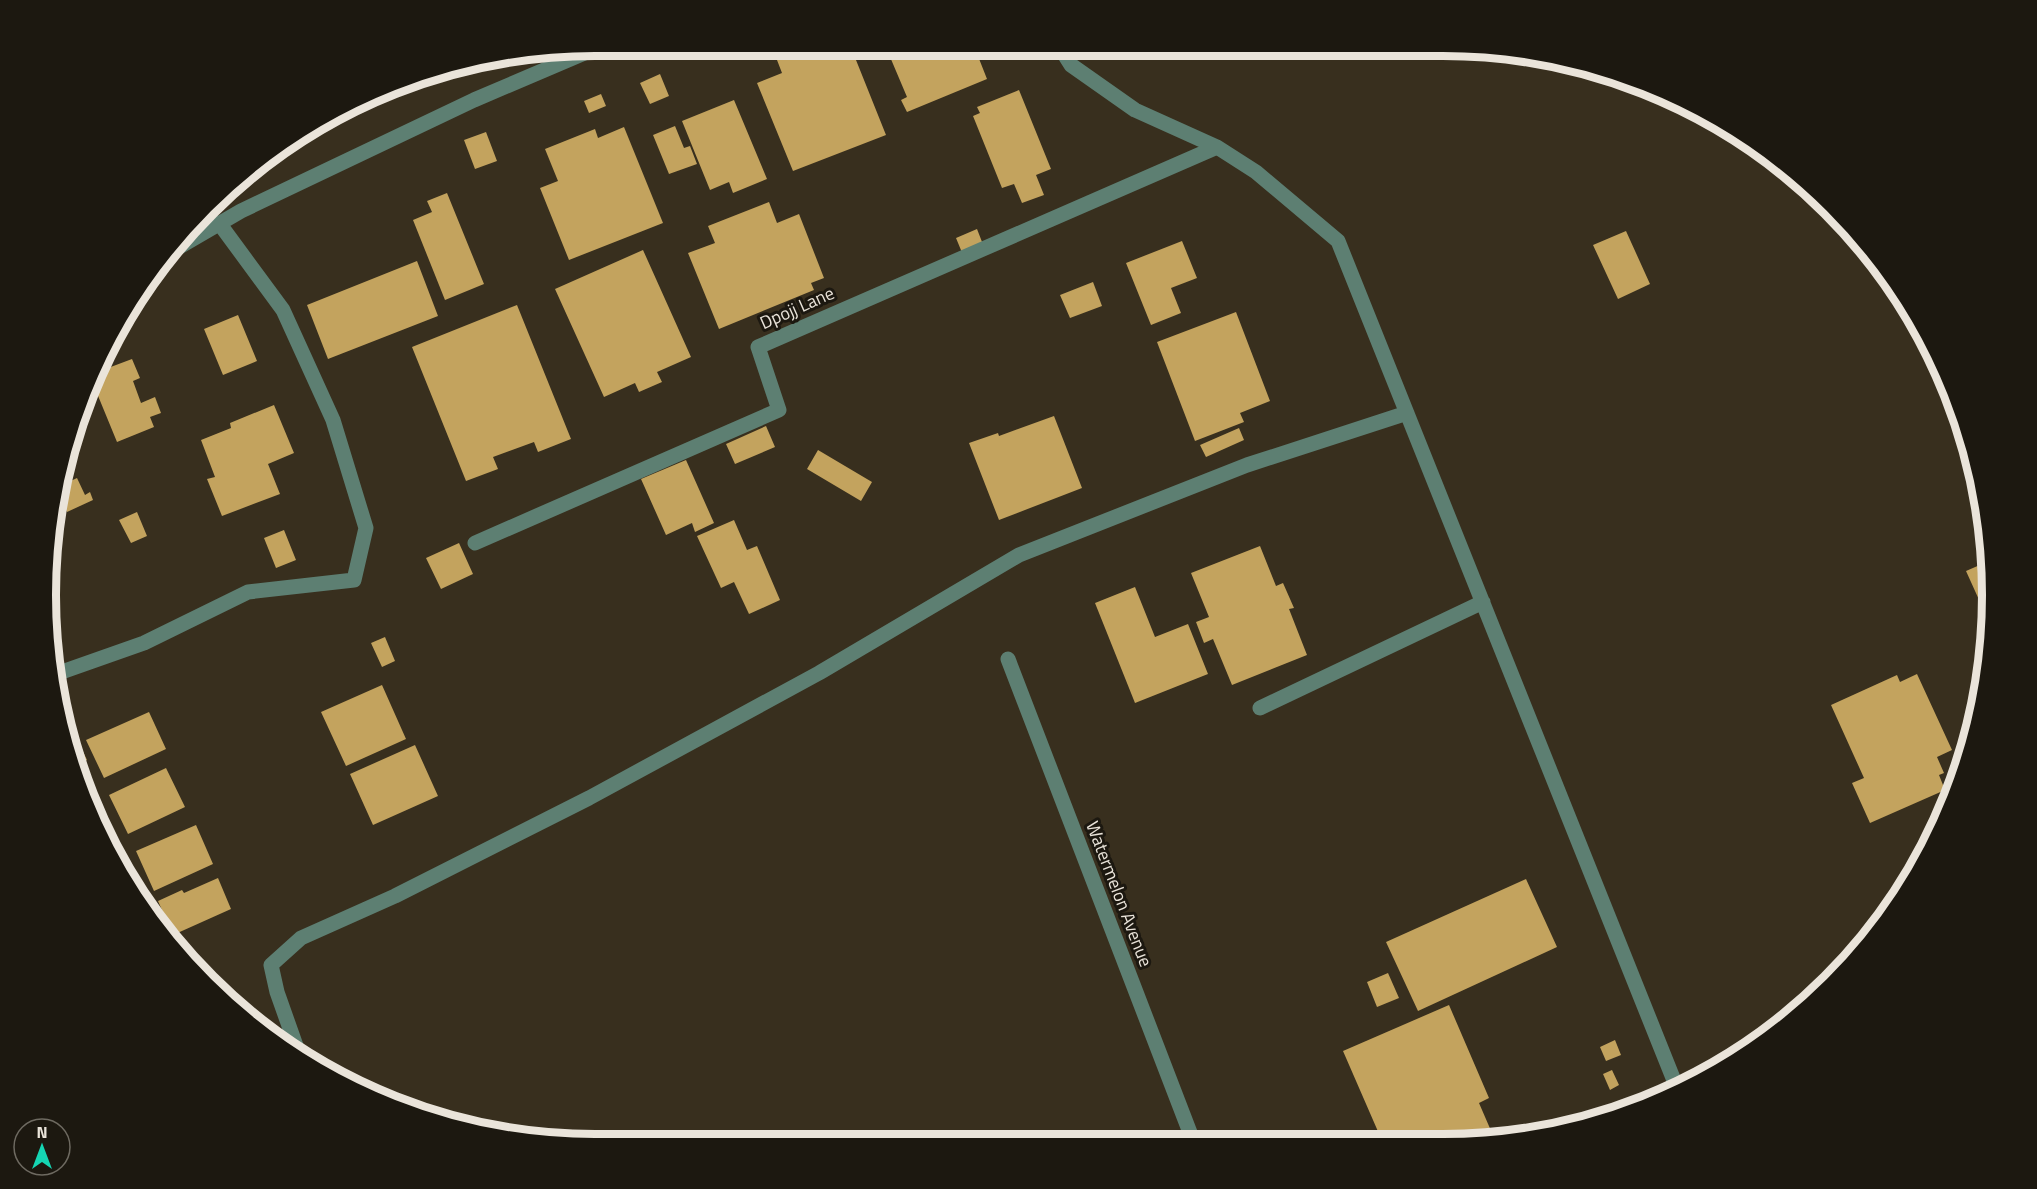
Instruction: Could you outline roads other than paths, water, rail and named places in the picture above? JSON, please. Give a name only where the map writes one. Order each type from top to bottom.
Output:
[{"type":"street","points":[[1065,56],[1071,65],[1135,110],[1217,147],[1256,172],[1338,241],[1674,1081]]},
{"type":"street","points":[[185,243],[219,224],[474,100],[576,57]]},
{"type":"street","name":"Dpojj Lane","points":[[475,543],[779,411],[758,347],[1217,147]]},
{"type":"street","points":[[61,672],[144,643],[248,592],[354,580],[366,528],[333,420],[283,310],[219,224]]},
{"type":"street","points":[[295,1043],[277,992],[272,965],[301,938],[395,896],[589,798],[819,673],[1019,555],[1247,465],[1367,428],[1407,413]]},
{"type":"street","points":[[1260,708],[1483,602]]},
{"type":"street","name":"Watermelon Avenue","points":[[1008,658],[1191,1134]]}]
